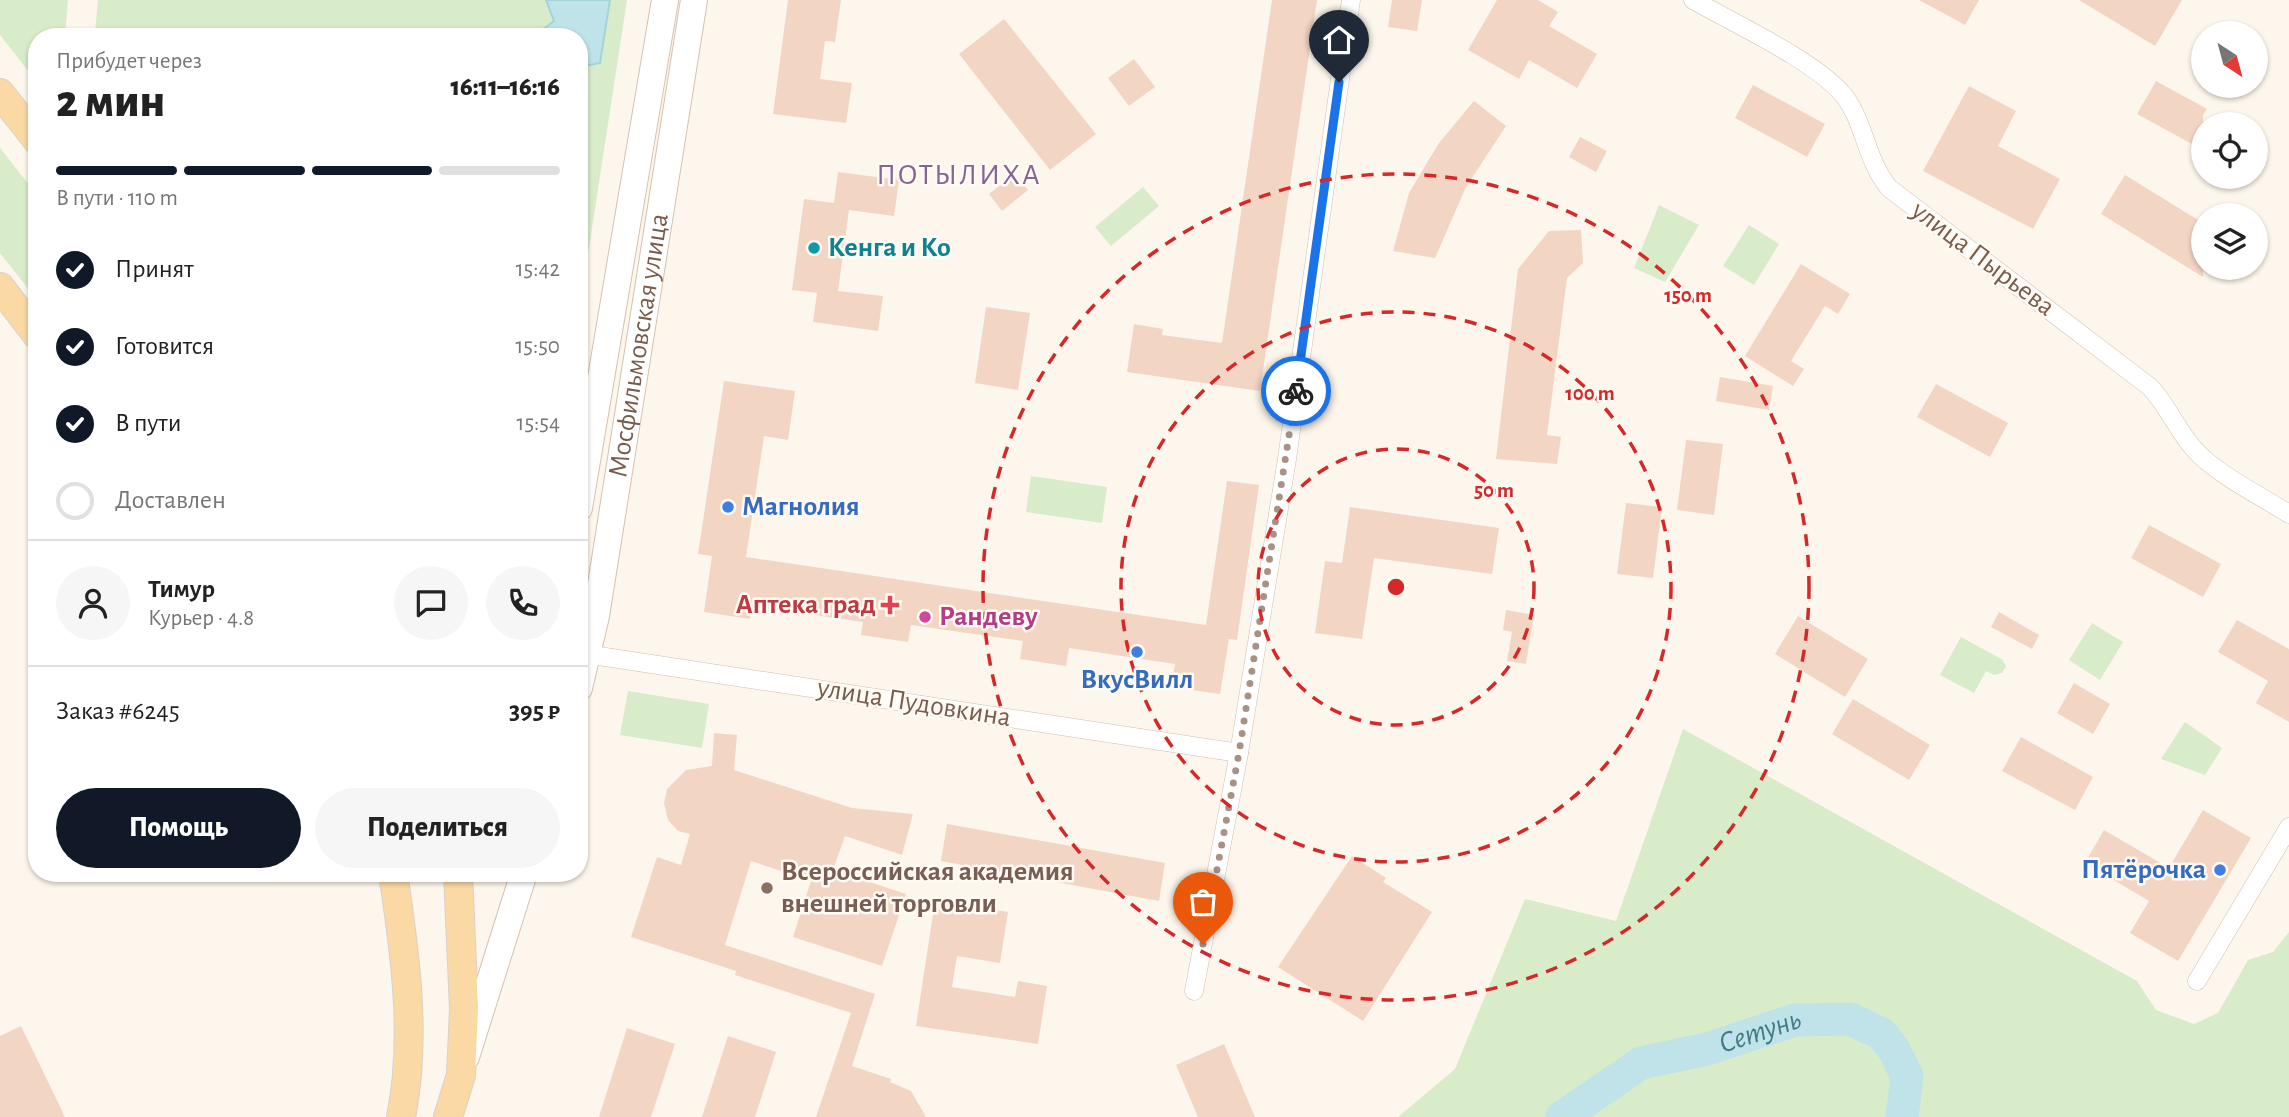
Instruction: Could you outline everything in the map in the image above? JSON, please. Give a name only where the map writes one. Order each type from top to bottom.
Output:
[{"type":"main road","name":"Мосфильмовская улица","points":[[588,454],[664,0]]},
{"type":"main road","name":"Мосфильмовская улица","points":[[588,629],[694,0]]},
{"type":"main road","points":[[0,93],[28,129]]},
{"type":"main road","points":[[0,287],[28,323]]},
{"type":"main road","points":[[394,882],[405,957],[405,1071],[401,1117]]},
{"type":"main road","points":[[459,882],[464,962],[461,1075]]},
{"type":"main road","points":[[448,1117],[521,882]]},
{"type":"street","points":[[1194,991],[1239,753],[1287,459],[1352,0]]},
{"type":"street","name":"улица Пырьева","points":[[1693,0],[1827,77],[1847,99],[1875,171],[1889,188],[2150,387],[2163,400],[2189,443],[2208,462],[2289,514]]},
{"type":"street","name":"улица Пудовкина","points":[[588,654],[1239,753]]},
{"type":"street","points":[[2197,981],[2289,827]]},
{"type":"green space","points":[[0,0],[68,0],[66,28],[28,28],[28,71],[0,35]]},
{"type":"green space","points":[[98,0],[546,0],[554,21],[545,28],[95,28]]},
{"type":"green space","points":[[610,0],[627,0],[588,254],[588,65],[600,63]]},
{"type":"green space","points":[[0,148],[28,184],[28,289],[0,253]]},
{"type":"green space","points":[[1143,187],[1159,206],[1111,246],[1095,227]]},
{"type":"green space","points":[[1659,205],[1699,225],[1665,282],[1634,268]]},
{"type":"green space","points":[[1749,225],[1779,244],[1754,285],[1723,266]]},
{"type":"green space","points":[[1031,476],[1107,487],[1102,523],[1026,512]]},
{"type":"green space","points":[[2092,623],[2123,642],[2100,680],[2069,660]]},
{"type":"green space","points":[[1961,637],[2003,660],[2006,667],[2002,673],[1994,675],[1986,671],[1974,693],[1940,675]]},
{"type":"green space","points":[[628,691],[709,704],[702,748],[620,735]]},
{"type":"green space","points":[[2185,722],[2222,748],[2205,775],[2161,759]]},
{"type":"green space","points":[[1683,729],[2137,981],[2156,1010],[2194,1024],[2218,1013],[2248,960],[2273,952],[2289,932],[2289,1117],[1398,1117],[1455,1069],[1525,899],[1616,921]]},
{"type":"water","points":[[546,0],[610,0],[600,63],[588,65],[588,28],[545,28],[554,21]]},
{"type":"building","points":[[788,0],[841,0],[835,42],[825,41],[820,79],[852,83],[846,123],[773,114]]},
{"type":"building","points":[[1272,0],[1317,0],[1260,391],[1127,372],[1134,324],[1163,329],[1162,335],[1222,343]]},
{"type":"building","points":[[1392,0],[1422,0],[1417,31],[1388,27]]},
{"type":"building","points":[[1497,0],[1538,0],[1558,12],[1549,26],[1597,54],[1577,88],[1529,60],[1519,79],[1468,50]]},
{"type":"building","points":[[1919,0],[1979,0],[1965,25]]},
{"type":"building","points":[[2079,0],[2182,0],[2155,46]]},
{"type":"building","points":[[1004,19],[1096,134],[1050,170],[959,54]]},
{"type":"building","points":[[1134,59],[1155,87],[1129,106],[1108,78]]},
{"type":"building","points":[[2156,81],[2207,109],[2205,112],[2191,112],[2191,143],[2137,114]]},
{"type":"building","points":[[1753,85],[1825,124],[1807,157],[1735,118]]},
{"type":"building","points":[[1969,86],[2016,111],[1998,146],[2060,179],[2033,229],[1923,171]]},
{"type":"building","points":[[1474,101],[1506,126],[1466,187],[1435,258],[1393,251],[1409,193],[1439,143]]},
{"type":"building","points":[[1580,137],[1607,151],[1596,172],[1569,157]]},
{"type":"building","points":[[838,172],[899,180],[894,216],[849,210],[838,291],[883,296],[878,331],[813,322],[817,293],[792,290],[804,199],[834,203]]},
{"type":"building","points":[[1015,174],[1028,190],[1002,211],[989,194]]},
{"type":"building","points":[[2125,175],[2191,216],[2191,270],[2101,214]]},
{"type":"building","points":[[1581,230],[1583,263],[1567,278],[1547,435],[1561,437],[1557,464],[1496,459],[1518,269],[1549,231]]},
{"type":"building","points":[[1801,264],[1850,294],[1838,314],[1825,306],[1791,361],[1804,369],[1793,386],[1745,356]]},
{"type":"building","points":[[986,307],[1030,313],[1018,390],[975,383]]},
{"type":"building","points":[[1720,377],[1773,386],[1769,410],[1716,401]]},
{"type":"building","points":[[724,381],[795,391],[788,440],[764,436],[746,557],[1206,625],[1227,481],[1259,485],[1237,640],[1229,639],[1220,694],[1171,687],[1175,664],[1069,648],[1066,666],[1020,659],[1023,641],[911,625],[908,642],[861,635],[863,622],[752,606],[750,619],[704,612],[712,556],[698,554]]},
{"type":"building","points":[[1936,384],[2008,423],[1990,457],[1917,417]]},
{"type":"building","points":[[1686,440],[1723,444],[1714,515],[1677,510]]},
{"type":"building","points":[[1626,503],[1662,507],[1653,578],[1617,574]]},
{"type":"building","points":[[1350,507],[1499,528],[1492,574],[1374,558],[1362,639],[1315,633],[1325,561],[1342,563]]},
{"type":"building","points":[[2149,525],[2221,564],[2203,597],[2131,558]]},
{"type":"building","points":[[1506,610],[1534,615],[1526,664],[1507,661],[1512,632],[1503,630]]},
{"type":"building","points":[[1999,612],[2039,635],[2032,649],[1991,627]]},
{"type":"building","points":[[1798,616],[1868,659],[1845,697],[1775,654]]},
{"type":"building","points":[[2237,620],[2289,649],[2289,722],[2256,703],[2268,681],[2218,652]]},
{"type":"building","points":[[2074,683],[2110,704],[2093,734],[2057,713]]},
{"type":"building","points":[[1853,699],[1930,745],[1909,780],[1832,734]]},
{"type":"building","points":[[714,733],[737,735],[734,770],[852,808],[913,814],[902,855],[845,836],[833,870],[906,894],[882,966],[793,937],[811,881],[751,861],[725,945],[875,994],[852,1066],[891,1079],[890,1082],[911,1091],[926,1117],[816,1117],[851,1013],[735,975],[736,971],[631,937],[657,857],[681,865],[690,834],[678,831],[668,820],[664,803],[667,789],[686,770],[712,766]]},
{"type":"building","points":[[2021,737],[2093,777],[2075,810],[2002,771]]},
{"type":"building","points":[[2203,810],[2251,838],[2178,961],[2130,933],[2149,901],[2085,863],[2104,830],[2169,868]]},
{"type":"building","points":[[947,824],[1165,863],[1159,901],[941,861]]},
{"type":"building","points":[[1352,856],[1386,878],[1383,882],[1432,912],[1363,1021],[1278,967]]},
{"type":"building","points":[[935,901],[1008,912],[1000,963],[957,956],[952,987],[1015,997],[1018,981],[1047,986],[1038,1044],[916,1026]]},
{"type":"building","points":[[21,1026],[65,1117],[0,1117],[0,1036]]},
{"type":"building","points":[[627,1028],[675,1044],[651,1117],[599,1117]]},
{"type":"building","points":[[728,1036],[776,1052],[755,1117],[702,1117]]},
{"type":"building","points":[[1224,1044],[1255,1117],[1198,1117],[1176,1065]]},
{"type":"waterway","name":"Сетунь","points":[[1562,1117],[1641,1063],[1707,1049],[1795,1020],[1850,1019],[1882,1034],[1894,1050],[1907,1076],[1902,1117]]},
{"type":"way so far","points":[[1203,944],[1239,753],[1296,391]]},
{"type":"place","name":"Кенга и Ко","points":[[814,248]]},
{"type":"place","name":"Магнолия","points":[[728,507]]},
{"type":"place","name":"Аптека град","points":[[890,605]]},
{"type":"place","name":"Рандеву","points":[[925,617]]},
{"type":"place","name":"ВкусВилл","points":[[1137,652]]},
{"type":"place","name":"Пятёрочка","points":[[2220,870]]},
{"type":"place","name":"Всероссийская академия внешней торговли","points":[[767,888]]},
{"type":"district","name":"ПОТЫЛИХА","points":[[959,175]]},
{"type":"route","points":[[1296,391],[1339,82]]}]
